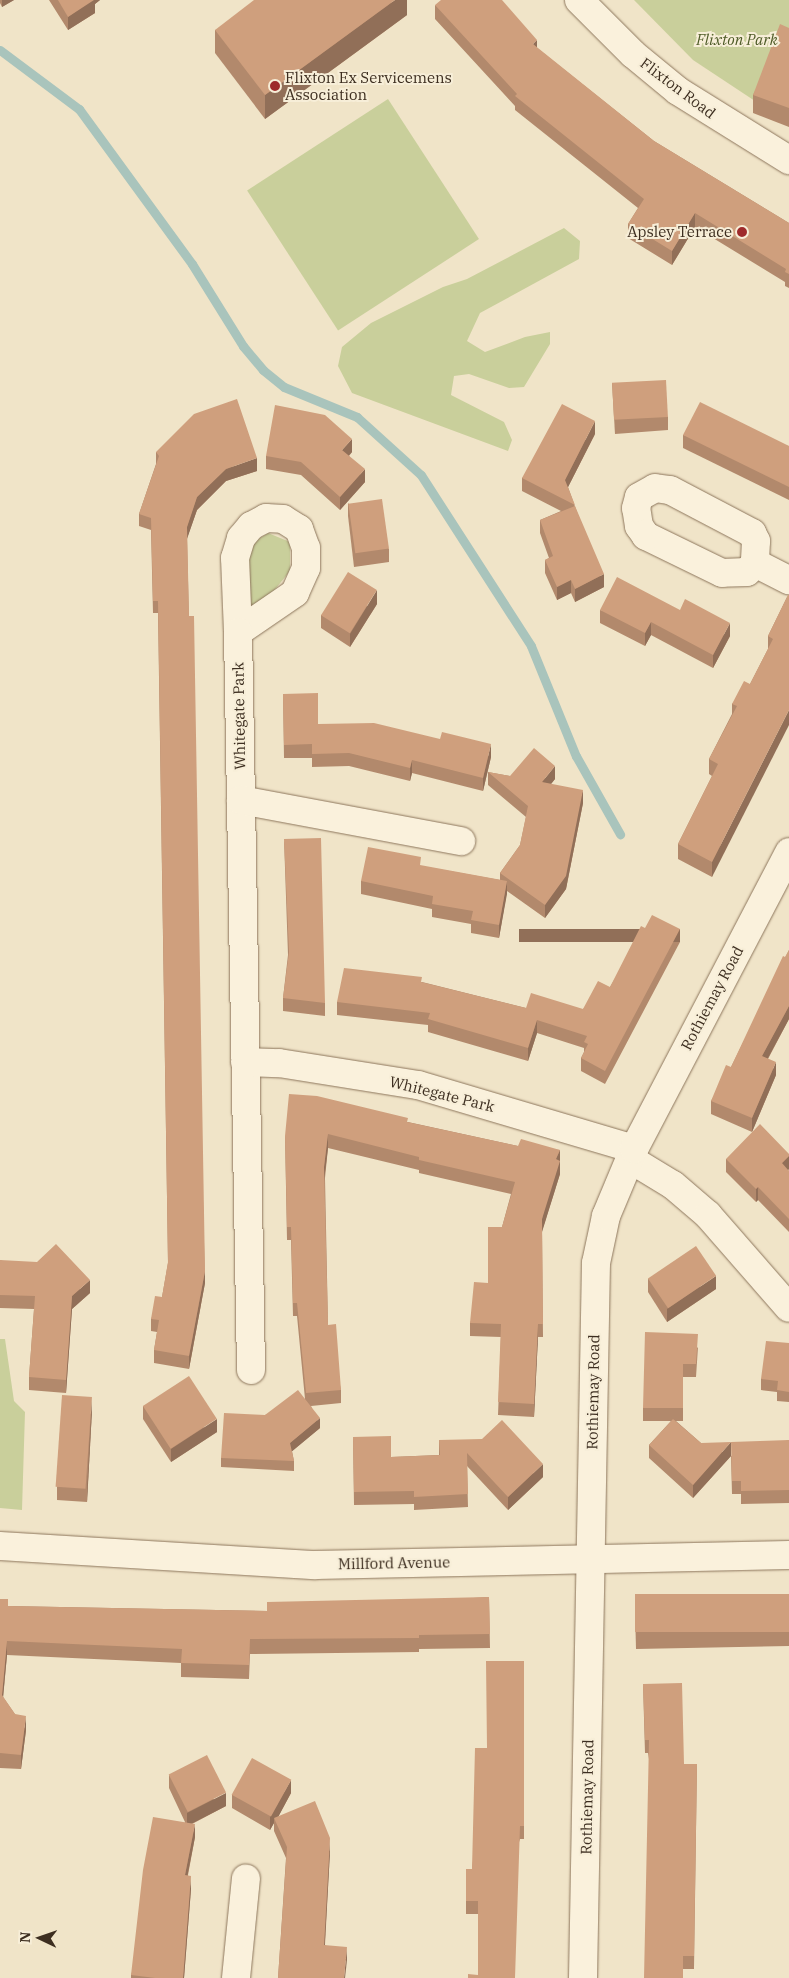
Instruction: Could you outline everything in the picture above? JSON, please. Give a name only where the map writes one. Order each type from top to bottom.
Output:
[{"type":"street","name":"Flixton Road","points":[[579,0],[633,54],[678,92],[789,160]]},
{"type":"street","points":[[755,563],[789,580]]},
{"type":"street","name":"Whitegate Park","points":[[238,632],[251,1370]]},
{"type":"street","points":[[241,800],[461,841]]},
{"type":"street","name":"Rothiemay Road","points":[[583,1978],[596,1263],[606,1216],[632,1154],[789,852]]},
{"type":"street","name":"Whitegate Park","points":[[246,1062],[279,1063],[418,1085],[632,1154],[708,1215],[789,1308]]},
{"type":"street","name":"Millford Avenue","points":[[0,1546],[315,1565],[789,1555]]},
{"type":"street","points":[[236,1978],[246,1878]]},
{"type":"green space","name":"Flixton Park","points":[[634,0],[789,0],[789,34],[758,103],[693,60]]},
{"type":"green space","points":[[388,99],[479,239],[338,331],[247,190]]},
{"type":"green space","points":[[564,228],[580,241],[579,259],[480,313],[467,341],[485,352],[525,337],[550,332],[550,344],[524,387],[509,388],[469,374],[454,376],[451,395],[504,422],[512,440],[508,451],[352,393],[338,366],[342,347],[371,323],[443,287],[467,279]]},
{"type":"green space","points":[[268,533],[290,542],[290,571],[272,593],[251,606],[248,603],[247,559],[251,544]]},
{"type":"green space","points":[[0,1339],[5,1339],[14,1401],[25,1412],[22,1510],[0,1508]]},
{"type":"building","points":[[58,0],[94,0],[68,17]]},
{"type":"building","name":"Flixton Ex Servicemens Association","points":[[254,0],[395,0],[265,95],[215,30]]},
{"type":"building","points":[[441,0],[502,0],[537,40],[533,44],[654,141],[789,223],[789,274],[785,272],[786,269],[695,213],[672,251],[628,224],[644,199],[515,96],[517,94],[435,5]]},
{"type":"building","points":[[780,24],[789,28],[789,108],[753,95]]},
{"type":"building","points":[[666,380],[668,417],[614,420],[612,383]]},
{"type":"building","points":[[237,399],[257,458],[226,469],[197,497],[187,527],[189,616],[194,616],[205,1271],[189,1356],[154,1350],[159,1320],[151,1319],[155,1296],[162,1297],[168,1262],[158,601],[153,601],[151,518],[139,514],[159,456],[156,452],[194,414]]},
{"type":"building","points":[[700,402],[789,446],[789,487],[683,435]]},
{"type":"building","points":[[562,404],[595,421],[565,480],[575,505],[522,478]]},
{"type":"building","points":[[275,405],[325,415],[352,439],[342,450],[365,469],[340,497],[301,462],[266,456]]},
{"type":"building","points":[[382,499],[389,549],[355,553],[348,504]]},
{"type":"building","points":[[575,506],[604,574],[575,589],[571,580],[557,587],[545,560],[553,556],[540,520]]},
{"type":"building","points":[[348,572],[377,590],[350,633],[321,615]]},
{"type":"building","points":[[617,577],[680,610],[685,599],[730,623],[713,655],[651,622],[645,633],[600,610]]},
{"type":"building","points":[[788,595],[789,710],[712,862],[678,844],[718,764],[709,759],[737,706],[732,704],[744,681],[750,684],[773,639],[768,636]]},
{"type":"building","points":[[318,693],[318,724],[374,723],[440,739],[442,732],[491,744],[483,778],[412,760],[410,768],[349,753],[312,754],[312,744],[284,745],[283,694]]},
{"type":"building","points":[[534,748],[555,766],[542,782],[583,790],[566,876],[545,905],[500,873],[520,845],[528,806],[488,772],[510,776]]},
{"type":"building","points":[[321,838],[325,1003],[283,998],[289,952],[284,839]]},
{"type":"building","points":[[368,847],[421,857],[420,865],[507,881],[499,925],[471,920],[473,911],[432,904],[433,896],[361,881]]},
{"type":"building","points":[[652,915],[680,929],[605,1071],[581,1058],[588,1044],[584,1042],[587,1036],[537,1020],[528,1048],[428,1019],[430,1013],[337,1002],[344,968],[422,977],[421,982],[526,1008],[531,993],[583,1009],[598,981],[610,987],[641,926],[645,928]]},
{"type":"building","points":[[789,950],[789,1006],[762,1056],[776,1062],[752,1118],[711,1101],[726,1065],[731,1067],[783,956],[785,957]]},
{"type":"building","points":[[289,1094],[317,1096],[408,1118],[407,1122],[518,1146],[521,1139],[560,1150],[556,1159],[560,1161],[542,1219],[543,1324],[538,1324],[534,1404],[498,1402],[501,1324],[470,1323],[474,1282],[488,1283],[488,1227],[502,1227],[515,1182],[419,1160],[419,1157],[328,1134],[324,1167],[328,1325],[336,1324],[341,1390],[306,1393],[297,1303],[293,1303],[291,1227],[287,1227],[285,1136]]},
{"type":"building","points":[[760,1124],[789,1154],[782,1163],[789,1171],[789,1219],[758,1187],[756,1189],[726,1159]]},
{"type":"building","points":[[56,1244],[90,1280],[72,1296],[66,1380],[29,1377],[35,1296],[0,1295],[0,1260],[37,1262]]},
{"type":"building","points":[[696,1246],[716,1276],[668,1308],[648,1278]]},
{"type":"building","points":[[645,1332],[698,1334],[696,1364],[683,1364],[683,1408],[643,1408]]},
{"type":"building","points":[[766,1341],[789,1343],[789,1392],[777,1390],[778,1381],[761,1379]]},
{"type":"building","points":[[189,1376],[217,1419],[171,1449],[143,1406]]},
{"type":"building","points":[[298,1390],[320,1418],[290,1443],[294,1461],[221,1458],[224,1413],[265,1415]]},
{"type":"building","points":[[62,1395],[92,1397],[86,1489],[56,1487]]},
{"type":"building","points":[[673,1419],[701,1443],[731,1442],[693,1485],[649,1445]]},
{"type":"building","points":[[502,1420],[543,1464],[508,1497],[467,1453],[468,1494],[414,1497],[414,1491],[354,1492],[353,1437],[391,1436],[391,1457],[440,1455],[439,1440],[482,1439]]},
{"type":"building","points":[[789,1440],[789,1490],[741,1491],[741,1481],[732,1481],[731,1442]]},
{"type":"building","points":[[635,1594],[789,1594],[789,1632],[635,1632]]},
{"type":"building","points":[[489,1597],[490,1634],[419,1635],[419,1638],[250,1639],[249,1665],[181,1663],[182,1649],[7,1641],[2,1695],[15,1714],[26,1716],[21,1755],[0,1753],[0,1599],[8,1599],[8,1606],[267,1611],[267,1602]]},
{"type":"building","points":[[486,1661],[524,1661],[524,1826],[520,1826],[515,1978],[468,1978],[468,1974],[478,1975],[478,1901],[466,1901],[466,1869],[472,1869],[475,1748],[487,1748]]},
{"type":"building","points":[[682,1683],[684,1764],[697,1764],[694,1956],[683,1956],[683,1978],[644,1978],[649,1740],[645,1740],[643,1684]]},
{"type":"building","points":[[207,1755],[226,1792],[188,1812],[169,1775]]},
{"type":"building","points":[[252,1758],[291,1780],[271,1817],[232,1795]]},
{"type":"building","points":[[315,1801],[330,1838],[324,1945],[347,1947],[344,1978],[278,1978],[287,1847],[274,1818]]},
{"type":"building","points":[[153,1817],[195,1824],[185,1875],[191,1876],[183,1978],[155,1978],[131,1975],[143,1870]]},
{"type":"waterway","points":[[0,50],[79,109],[192,264],[243,346],[263,370],[284,387],[357,417],[421,475],[531,646],[576,756],[620,834]]},
{"type":"place","name":"Flixton Ex Servicemens Association","points":[[275,86]]},
{"type":"place","name":"Apsley Terrace","points":[[742,232]]}]
